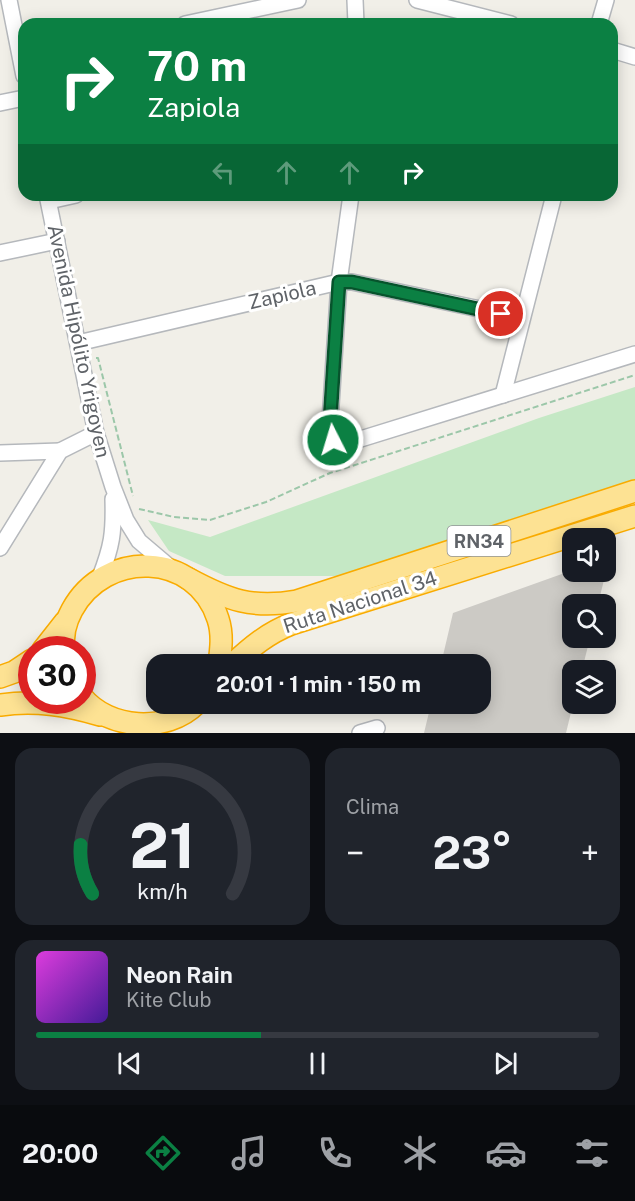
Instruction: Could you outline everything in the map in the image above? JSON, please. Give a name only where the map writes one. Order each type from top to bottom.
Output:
[{"type":"highway","name":"Ruta Nacional 34","points":[[54,636],[80,596],[100,578],[124,567],[151,566],[183,576],[219,595],[245,602],[263,605],[297,601],[635,491]]},
{"type":"highway","name":"Ruta Nacional 34","points":[[244,654],[275,630],[291,624],[635,516]]},
{"type":"highway","points":[[183,576],[205,596],[218,618],[222,643],[220,654]]},
{"type":"highway","name":"Ruta Nacional 34","points":[[65,636],[67,619]]},
{"type":"highway","points":[[0,677],[18,669]]},
{"type":"highway","points":[[0,705],[30,702],[53,704],[79,709],[137,729],[152,725],[170,727],[185,714]]},
{"type":"highway","points":[[96,709],[111,719]]},
{"type":"street","points":[[9,0],[18,41]]},
{"type":"street","points":[[214,18],[298,0]]},
{"type":"street","points":[[355,0],[356,18]]},
{"type":"street","points":[[417,0],[460,5],[495,18]]},
{"type":"street","points":[[601,18],[606,0]]},
{"type":"street","points":[[618,53],[635,57]]},
{"type":"street","points":[[0,103],[18,99]]},
{"type":"street","name":"Avenida Hipólito Yrigoyen","points":[[49,201],[96,433],[113,487],[126,520],[139,542],[183,576]]},
{"type":"street","points":[[350,201],[339,282],[330,421],[333,440],[336,443],[351,442],[635,354]]},
{"type":"street","points":[[503,395],[552,201]]},
{"type":"street","points":[[0,253],[57,241]]},
{"type":"street","name":"Zapiola","points":[[78,343],[339,282],[352,282],[522,318]]},
{"type":"street","points":[[0,453],[60,451],[96,433]]},
{"type":"street","points":[[0,548],[60,451]]},
{"type":"street","name":"Avenida Hipólito Yrigoyen","points":[[100,578],[110,553],[114,532],[113,487]]},
{"type":"street","points":[[360,733],[377,728]]},
{"type":"path","points":[[82,361],[98,358],[134,497]]},
{"type":"path","points":[[137,508],[174,517],[210,520],[266,502],[330,473],[635,375]]},
{"type":"green space","points":[[635,387],[635,489],[359,576],[225,576],[169,551],[148,520],[210,537],[539,418]]},
{"type":"building","points":[[562,574],[562,582],[604,582],[600,594],[562,594],[562,648],[588,648],[584,660],[562,660],[562,714],[571,714],[566,733],[424,733],[429,714],[491,714],[491,654],[443,654],[453,613]]},
{"type":"route","points":[[333,440],[330,421],[339,282],[352,282],[501,314]]}]
